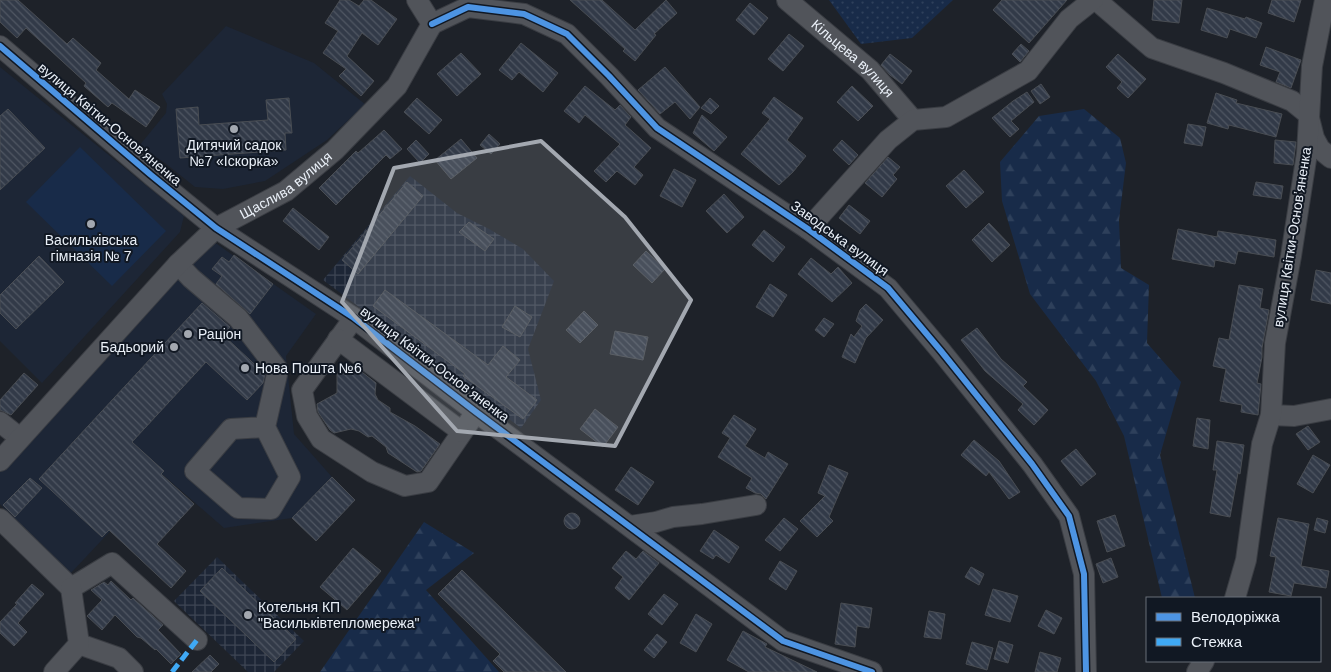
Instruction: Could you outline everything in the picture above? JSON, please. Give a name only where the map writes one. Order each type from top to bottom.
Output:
[{"type":"street","name":"Кільцева вулиця","points":[[787,0],[870,70],[913,120]]},
{"type":"street","points":[[808,229],[888,140],[913,120],[946,117],[1028,71],[1069,20],[1094,0],[1152,48],[1224,73],[1292,101],[1308,114],[1314,138],[1320,149],[1331,158]]},
{"type":"street","name":"вулиця Квітки-Основʼяненка","points":[[1235,597],[1246,560],[1262,444],[1271,415],[1275,343],[1307,153],[1312,66],[1325,0]]},
{"type":"street","points":[[416,1],[432,24]]},
{"type":"street","name":"Заводська вулиця","points":[[432,24],[468,7],[524,14],[567,34],[657,128],[808,229],[888,288],[1032,464],[1069,516],[1084,574],[1086,672]]},
{"type":"street","name":"Щаслива вулиця","points":[[0,461],[178,264],[216,228],[286,191],[335,150],[398,86],[432,24]]},
{"type":"street","name":"вулиця Квітки-Основʼяненка","points":[[0,46],[216,228],[354,318],[783,642],[872,672]]},
{"type":"street","points":[[178,264],[191,278],[238,318],[278,370],[264,427],[290,477],[271,509],[238,508],[195,471],[231,429],[264,427]]},
{"type":"street","points":[[354,318],[302,390],[307,416],[321,439],[372,472],[405,486],[428,482],[476,412]]},
{"type":"street","points":[[338,339],[462,432]]},
{"type":"street","points":[[1271,415],[1294,416],[1331,409]]},
{"type":"street","points":[[0,422],[20,438]]},
{"type":"street","points":[[0,428],[8,430],[20,438]]},
{"type":"street","points":[[630,526],[673,517],[756,505]]},
{"type":"street","points":[[0,519],[70,588],[79,644]]},
{"type":"street","points":[[70,588],[112,563],[197,640]]},
{"type":"street","points":[[54,672],[79,644]]},
{"type":"street","points":[[79,644],[119,658],[133,672]]},
{"type":"highlighted area","points":[[541,141],[625,217],[691,300],[615,446],[457,431],[342,302],[394,168]]},
{"type":"shaded area","points":[[226,26],[314,63],[366,105],[327,140],[265,181],[223,189],[195,187],[165,163],[139,146],[166,113],[167,104],[162,94]]},
{"type":"shaded area","name":"Васильківська гімназія № 7","points":[[0,67],[184,216],[180,232],[42,383],[0,341]]},
{"type":"shaded area","points":[[410,176],[457,213],[523,249],[554,281],[528,349],[541,400],[521,428],[323,280]]},
{"type":"shaded area","points":[[207,237],[316,314],[286,356],[294,434],[355,500],[316,541],[292,518],[224,528],[163,475],[70,574],[0,504],[0,461]]},
{"type":"shaded area","points":[[217,557],[304,641],[274,672],[248,672],[174,601]]},
{"type":"green space","points":[[829,0],[953,0],[912,38],[861,44]]},
{"type":"green space","points":[[1084,109],[1120,138],[1126,163],[1119,220],[1121,268],[1149,285],[1147,343],[1181,382],[1160,455],[1195,597],[1162,597],[1124,436],[1096,381],[1030,294],[1002,201],[1000,162],[1039,116]]},
{"type":"green space","points":[[80,147],[166,231],[112,286],[26,202]]},
{"type":"green space","points":[[424,522],[474,553],[426,590],[499,672],[320,672]]},
{"type":"building","points":[[0,0],[18,0],[67,44],[73,38],[101,63],[96,70],[129,99],[135,90],[160,107],[146,127],[112,103],[108,107],[84,86],[86,83],[26,28],[17,38],[0,22]]},
{"type":"building","points":[[340,0],[349,0],[359,6],[364,0],[371,0],[397,19],[378,45],[362,33],[347,56],[374,81],[361,96],[339,76],[346,69],[323,53],[338,31],[325,23]]},
{"type":"building","points":[[570,0],[602,0],[635,30],[666,0],[677,13],[654,34],[656,35],[635,61],[623,51],[625,49]]},
{"type":"building","points":[[1002,0],[1067,0],[1029,43],[993,10]]},
{"type":"building","points":[[1154,0],[1182,0],[1179,23],[1152,20]]},
{"type":"building","points":[[1272,0],[1301,0],[1294,22],[1268,13]]},
{"type":"building","points":[[750,3],[768,18],[754,35],[736,20]]},
{"type":"building","points":[[1207,8],[1245,19],[1246,17],[1262,23],[1256,38],[1230,29],[1227,38],[1201,30]]},
{"type":"building","points":[[789,34],[804,46],[783,71],[768,59]]},
{"type":"building","points":[[521,43],[558,73],[543,92],[519,72],[512,80],[499,70]]},
{"type":"building","points":[[1021,44],[1029,51],[1020,62],[1012,54]]},
{"type":"building","points":[[1266,47],[1301,60],[1291,88],[1276,82],[1280,72],[1260,65]]},
{"type":"building","points":[[461,53],[481,74],[457,96],[437,74]]},
{"type":"building","points":[[890,54],[912,71],[902,84],[881,65]]},
{"type":"building","points":[[1118,54],[1146,79],[1128,98],[1117,88],[1122,82],[1106,67]]},
{"type":"building","points":[[665,67],[700,107],[690,119],[675,102],[660,114],[638,90]]},
{"type":"building","points":[[1041,84],[1050,97],[1040,104],[1031,91]]},
{"type":"building","points":[[585,86],[615,110],[620,105],[631,117],[625,125],[651,148],[634,167],[643,175],[635,185],[617,171],[606,182],[594,171],[620,144],[585,115],[579,123],[564,111]]},
{"type":"building","points":[[852,86],[873,106],[858,121],[837,102]]},
{"type":"building","points":[[1027,92],[1034,102],[1011,121],[1019,129],[1010,137],[992,118]]},
{"type":"building","points":[[1216,93],[1237,100],[1236,103],[1282,114],[1276,137],[1229,125],[1228,129],[1207,123]]},
{"type":"building","points":[[774,97],[803,118],[787,140],[806,156],[779,185],[741,154],[770,119],[762,113]]},
{"type":"building","name":"Дитячий садок №7 «Іскорка»","points":[[289,98],[292,133],[285,133],[286,150],[180,158],[176,109],[198,107],[199,125],[268,120],[266,100]]},
{"type":"building","points":[[417,98],[442,120],[429,134],[404,112]]},
{"type":"building","points":[[710,98],[719,106],[711,114],[701,108]]},
{"type":"building","points":[[8,109],[45,148],[0,190],[0,116]]},
{"type":"building","points":[[702,115],[727,137],[714,151],[693,133]]},
{"type":"building","points":[[1188,124],[1206,127],[1202,146],[1184,143]]},
{"type":"building","points":[[384,130],[402,149],[390,159],[386,155],[336,205],[319,188],[356,151],[358,153]]},
{"type":"building","points":[[489,134],[500,144],[491,154],[480,145]]},
{"type":"building","points":[[461,139],[477,158],[451,179],[435,160]]},
{"type":"building","points":[[416,140],[429,154],[420,163],[407,149]]},
{"type":"building","points":[[842,140],[858,155],[849,165],[833,150]]},
{"type":"building","points":[[1275,140],[1296,142],[1293,165],[1274,163]]},
{"type":"building","points":[[888,157],[900,167],[893,175],[897,179],[882,197],[865,183]]},
{"type":"building","points":[[674,169],[696,180],[682,207],[660,196]]},
{"type":"building","points":[[964,170],[984,192],[966,208],[946,186]]},
{"type":"building","points":[[407,182],[423,196],[358,274],[342,260]]},
{"type":"building","points":[[1256,182],[1283,186],[1281,199],[1253,195]]},
{"type":"building","points":[[724,194],[744,217],[727,233],[706,211]]},
{"type":"building","points":[[849,205],[870,221],[860,234],[839,218]]},
{"type":"building","points":[[293,208],[329,237],[319,250],[283,221]]},
{"type":"building","points":[[469,222],[494,239],[485,251],[459,232]]},
{"type":"building","points":[[989,223],[1010,245],[992,262],[972,240]]},
{"type":"building","points":[[1178,229],[1217,237],[1218,231],[1276,240],[1274,257],[1238,251],[1235,264],[1215,260],[1214,267],[1172,259]]},
{"type":"building","points":[[764,230],[785,247],[773,262],[752,245]]},
{"type":"building","points":[[646,251],[665,269],[652,283],[633,265]]},
{"type":"building","points":[[234,255],[273,284],[250,314],[216,284],[222,276],[212,269],[222,257],[229,262]]},
{"type":"building","points":[[39,256],[64,282],[16,329],[0,313],[0,295]]},
{"type":"building","points":[[811,258],[831,274],[838,267],[852,283],[832,302],[798,274]]},
{"type":"building","points":[[1316,270],[1331,273],[1331,304],[1311,300]]},
{"type":"building","points":[[770,284],[787,295],[773,317],[756,307]]},
{"type":"building","points":[[1239,285],[1263,289],[1260,308],[1269,310],[1257,383],[1261,384],[1258,415],[1241,412],[1242,405],[1220,401],[1226,369],[1213,366],[1219,338],[1229,340]]},
{"type":"building","points":[[385,290],[488,365],[503,346],[520,360],[506,377],[537,400],[523,419],[463,376],[465,374],[373,306]]},
{"type":"building","points":[[202,303],[230,327],[223,335],[265,374],[263,383],[247,400],[206,362],[132,442],[164,471],[161,474],[194,504],[157,544],[186,571],[171,588],[109,530],[102,537],[39,479]]},
{"type":"building","points":[[866,304],[883,320],[866,338],[855,363],[842,357],[851,334],[854,337],[862,326],[856,321],[860,310]]},
{"type":"building","points":[[515,306],[532,317],[520,337],[502,327]]},
{"type":"building","points":[[584,311],[598,325],[580,343],[566,330]]},
{"type":"building","points":[[824,318],[834,324],[824,337],[815,330]]},
{"type":"building","points":[[977,328],[1001,359],[1027,382],[1023,386],[1048,410],[1034,425],[1018,410],[1023,404],[985,371],[961,340]]},
{"type":"building","points":[[615,331],[648,337],[643,360],[610,354]]},
{"type":"building","points":[[344,368],[358,369],[376,383],[375,394],[378,400],[390,408],[390,412],[415,426],[440,444],[421,471],[417,472],[388,453],[386,447],[372,436],[368,437],[359,431],[351,429],[334,433],[330,430],[318,412],[317,404],[337,393],[337,374],[343,374]]},
{"type":"building","points":[[24,373],[38,385],[11,415],[0,410],[0,400]]},
{"type":"building","points":[[595,409],[618,427],[603,447],[580,429]]},
{"type":"building","points":[[734,415],[756,429],[745,446],[765,458],[768,452],[788,464],[766,499],[761,494],[746,488],[752,478],[718,457],[730,438],[722,433]]},
{"type":"building","points":[[1197,418],[1210,420],[1208,449],[1193,446]]},
{"type":"building","points":[[1308,426],[1320,442],[1308,450],[1296,434]]},
{"type":"building","points":[[974,440],[999,461],[1020,492],[1009,499],[989,472],[986,476],[961,455]]},
{"type":"building","points":[[1217,441],[1244,445],[1240,474],[1238,473],[1230,517],[1210,513],[1217,470],[1213,470]]},
{"type":"building","points":[[1076,449],[1096,474],[1081,486],[1061,461]]},
{"type":"building","points":[[1313,455],[1330,465],[1313,493],[1297,484]]},
{"type":"building","points":[[829,465],[848,473],[829,517],[833,521],[817,537],[800,521],[825,496],[818,493]]},
{"type":"building","points":[[631,467],[654,482],[638,505],[615,490]]},
{"type":"building","points":[[332,477],[355,500],[316,541],[292,518]]},
{"type":"building","points":[[30,478],[42,488],[15,517],[3,505]]},
{"type":"building","points":[[569,513],[575,513],[580,518],[578,527],[569,529],[564,524],[564,518]]},
{"type":"building","points":[[1115,515],[1125,546],[1107,552],[1097,521]]},
{"type":"building","points":[[784,518],[798,529],[780,551],[765,540]]},
{"type":"building","points":[[1278,518],[1309,524],[1301,566],[1329,571],[1326,588],[1294,583],[1291,596],[1269,592],[1276,557],[1270,556]]},
{"type":"building","points":[[1317,518],[1328,521],[1325,533],[1314,530]]},
{"type":"building","points":[[714,530],[739,547],[729,563],[716,555],[713,559],[700,551]]},
{"type":"building","points":[[353,548],[381,571],[347,610],[320,587]]},
{"type":"building","points":[[626,551],[636,559],[643,551],[659,563],[629,600],[615,588],[623,577],[612,568]]},
{"type":"building","points":[[1111,558],[1118,577],[1103,583],[1096,564]]},
{"type":"building","points":[[780,561],[797,571],[786,590],[769,579]]},
{"type":"building","points":[[971,567],[984,574],[979,585],[965,577]]},
{"type":"building","name":"Котельня КП \"Васильківтепломережа\"","points":[[222,568],[296,639],[274,662],[200,591]]},
{"type":"building","points":[[462,570],[566,672],[504,672],[493,661],[500,654],[438,594]]},
{"type":"building","points":[[111,581],[131,600],[133,598],[163,625],[158,630],[181,654],[171,664],[156,649],[137,637],[115,615],[102,630],[87,616],[102,600],[91,590],[104,582],[108,585]]},
{"type":"building","points":[[32,584],[44,594],[18,623],[27,632],[14,646],[0,633],[0,622]]},
{"type":"building","points":[[993,589],[1018,596],[1010,622],[985,615]]},
{"type":"building","points":[[664,594],[678,604],[662,625],[648,614]]},
{"type":"building","points":[[841,603],[872,608],[869,628],[857,626],[855,647],[835,644]]},
{"type":"building","points":[[1046,610],[1062,618],[1054,634],[1038,626]]},
{"type":"building","points":[[929,611],[945,614],[941,639],[924,637]]},
{"type":"building","points":[[696,614],[712,624],[696,652],[680,643]]},
{"type":"building","points":[[743,631],[767,644],[765,647],[817,672],[749,672],[727,660]]},
{"type":"building","points":[[657,634],[667,642],[654,658],[644,650]]},
{"type":"building","points":[[999,641],[1013,645],[1008,663],[994,659]]},
{"type":"building","points":[[972,642],[993,648],[987,670],[966,664]]},
{"type":"building","points":[[1040,652],[1061,658],[1057,672],[1035,672]]},
{"type":"building","points":[[210,655],[219,664],[211,672],[192,672]]},
{"type":"marked path","points":[[172,672],[197,640]]},
{"type":"cycle path","points":[[432,24],[468,7],[524,14],[567,34],[657,128],[808,229],[888,288],[1032,464],[1069,516],[1084,574],[1086,672]]},
{"type":"cycle path","points":[[0,46],[216,228],[354,318],[476,412],[783,641],[872,672]]},
{"type":"place","name":"Дитячий садок №7 «Іскорка»","points":[[234,129]]},
{"type":"place","name":"Васильківська гімназія № 7","points":[[91,224]]},
{"type":"place","name":"Раціон","points":[[188,334]]},
{"type":"place","name":"Бадьорий","points":[[174,347]]},
{"type":"place","name":"Нова Пошта №6","points":[[245,368]]},
{"type":"place","name":"Котельня КП \"Васильківтепломережа\"","points":[[248,615]]}]
